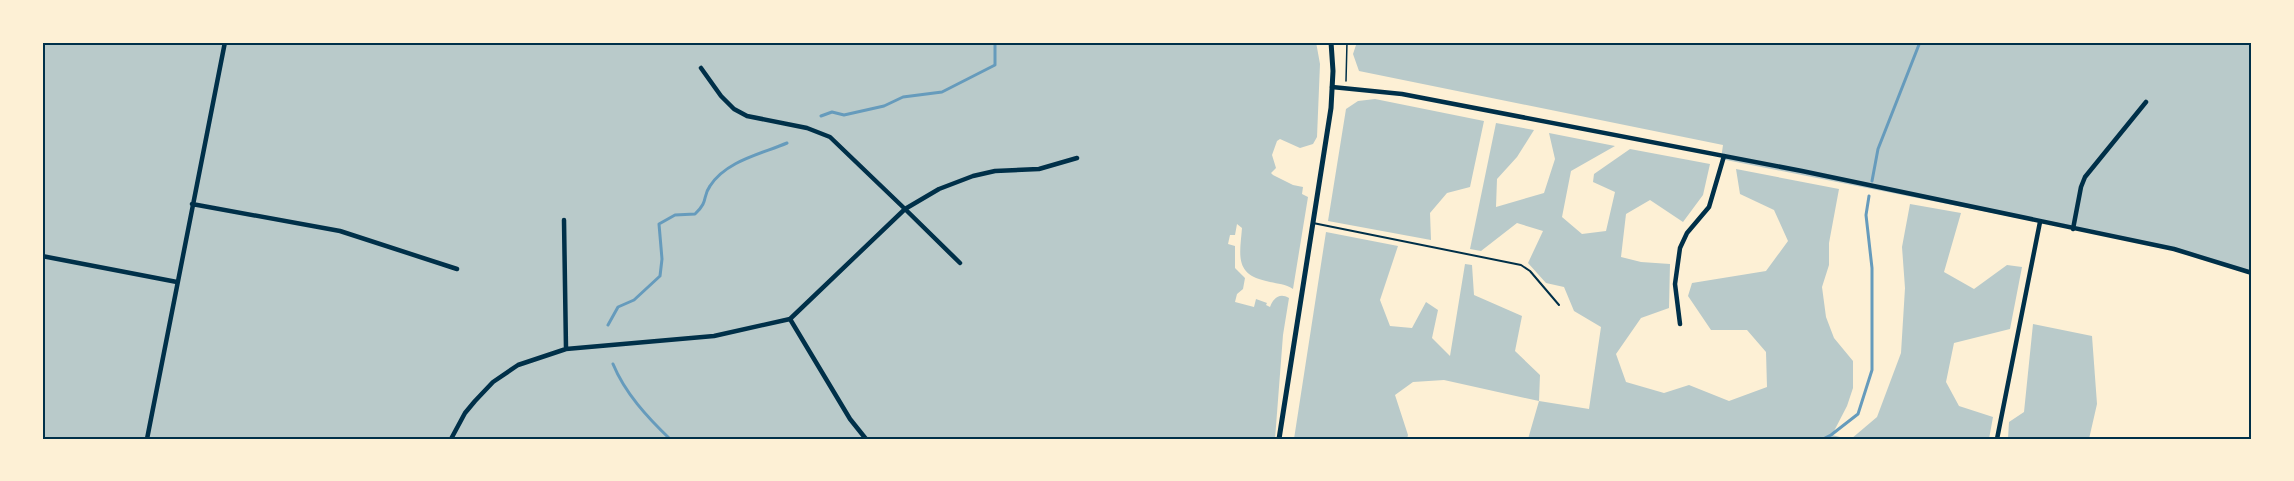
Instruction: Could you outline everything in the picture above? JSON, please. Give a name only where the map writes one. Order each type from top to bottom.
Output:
[{"type":"street","points":[[147,439],[225,42]]},
{"type":"street","points":[[1279,439],[1332,87],[1334,71],[1331,42]]},
{"type":"street","points":[[701,68],[721,96],[734,109],[747,116],[807,128],[830,137],[960,263]]},
{"type":"street","points":[[1332,87],[1402,94],[1724,156],[2174,249],[2252,273]]},
{"type":"street","points":[[2073,229],[2085,177],[2146,102]]},
{"type":"street","points":[[1680,324],[1675,284],[1680,248],[1687,233],[1709,207],[1724,156]]},
{"type":"street","points":[[451,439],[465,413],[505,372],[518,365],[566,349],[714,336],[790,319],[905,209],[939,189],[973,176],[995,171],[1039,169],[1077,158]]},
{"type":"street","points":[[192,204],[340,231],[457,268]]},
{"type":"street","points":[[564,220],[566,349]]},
{"type":"street","points":[[1997,439],[2040,222]]},
{"type":"street","points":[[42,256],[177,282]]},
{"type":"street","points":[[790,319],[850,419],[866,439]]},
{"type":"lane","points":[[1313,223],[1521,265],[1530,271],[1559,305]]},
{"type":"path","points":[[1345,87],[1347,42]]},
{"type":"shaded area","points":[[42,42],[1316,42],[1320,64],[1317,137],[1313,144],[1300,148],[1280,139],[1272,155],[1276,168],[1271,173],[1293,185],[1303,187],[1302,194],[1308,197],[1293,289],[1256,278],[1248,273],[1241,262],[1242,228],[1237,224],[1235,235],[1230,235],[1228,244],[1235,246],[1235,268],[1245,278],[1243,289],[1237,294],[1235,302],[1254,307],[1256,299],[1267,303],[1266,305],[1270,307],[1277,297],[1289,298],[1283,335],[1275,439],[42,439]]},
{"type":"shaded area","points":[[1357,42],[2252,42],[2252,273],[2174,249],[1721,159],[1723,145],[1359,71],[1353,54]]},
{"type":"shaded area","points":[[1375,99],[1484,121],[1470,187],[1447,193],[1430,213],[1431,240],[1328,221],[1346,109],[1358,101]]},
{"type":"shaded area","points":[[1496,123],[1534,130],[1517,157],[1497,179],[1496,207],[1544,193],[1555,159],[1549,133],[1615,146],[1571,171],[1562,217],[1582,234],[1606,231],[1615,192],[1593,182],[1594,174],[1630,149],[1710,164],[1703,195],[1683,222],[1650,200],[1626,214],[1621,257],[1641,262],[1670,264],[1669,308],[1641,318],[1616,354],[1626,382],[1664,393],[1689,385],[1729,401],[1767,387],[1766,352],[1747,330],[1711,330],[1688,296],[1692,283],[1766,271],[1788,241],[1774,210],[1740,194],[1736,169],[1839,189],[1829,243],[1829,265],[1822,287],[1826,317],[1834,338],[1853,361],[1853,388],[1847,406],[1832,435],[1848,439],[1528,439],[1539,401],[1589,409],[1601,327],[1574,311],[1564,287],[1546,283],[1528,263],[1543,231],[1517,223],[1481,251],[1470,249]]},
{"type":"shaded area","points":[[1910,204],[1961,213],[1944,272],[1974,289],[2007,265],[2022,267],[2010,329],[1954,343],[1946,382],[1959,406],[1993,417],[1989,439],[1851,439],[1877,417],[1901,353],[1905,288],[1902,247]]},
{"type":"shaded area","points":[[1326,232],[1398,246],[1380,300],[1390,326],[1412,328],[1426,302],[1438,310],[1432,338],[1450,356],[1465,264],[1472,265],[1474,295],[1522,316],[1515,351],[1540,375],[1539,401],[1444,380],[1413,382],[1395,395],[1408,435],[1407,439],[1294,439]]},
{"type":"shaded area","points":[[2033,324],[2092,336],[2097,404],[2089,439],[2008,439],[2009,422],[2024,412]]},
{"type":"waterway","points":[[821,116],[832,112],[844,115],[884,106],[903,97],[942,92],[995,65],[995,42]]},
{"type":"waterway","points":[[1872,181],[1878,149],[1920,42]]},
{"type":"waterway","points":[[608,325],[618,307],[634,300],[660,276],[662,259],[659,224],[675,215],[695,214],[702,206],[710,186],[725,170],[745,159],[787,143]]},
{"type":"waterway","points":[[1823,439],[1858,414],[1872,370],[1872,268],[1866,215],[1869,196]]},
{"type":"waterway","points":[[613,364],[637,404],[670,439]]}]
